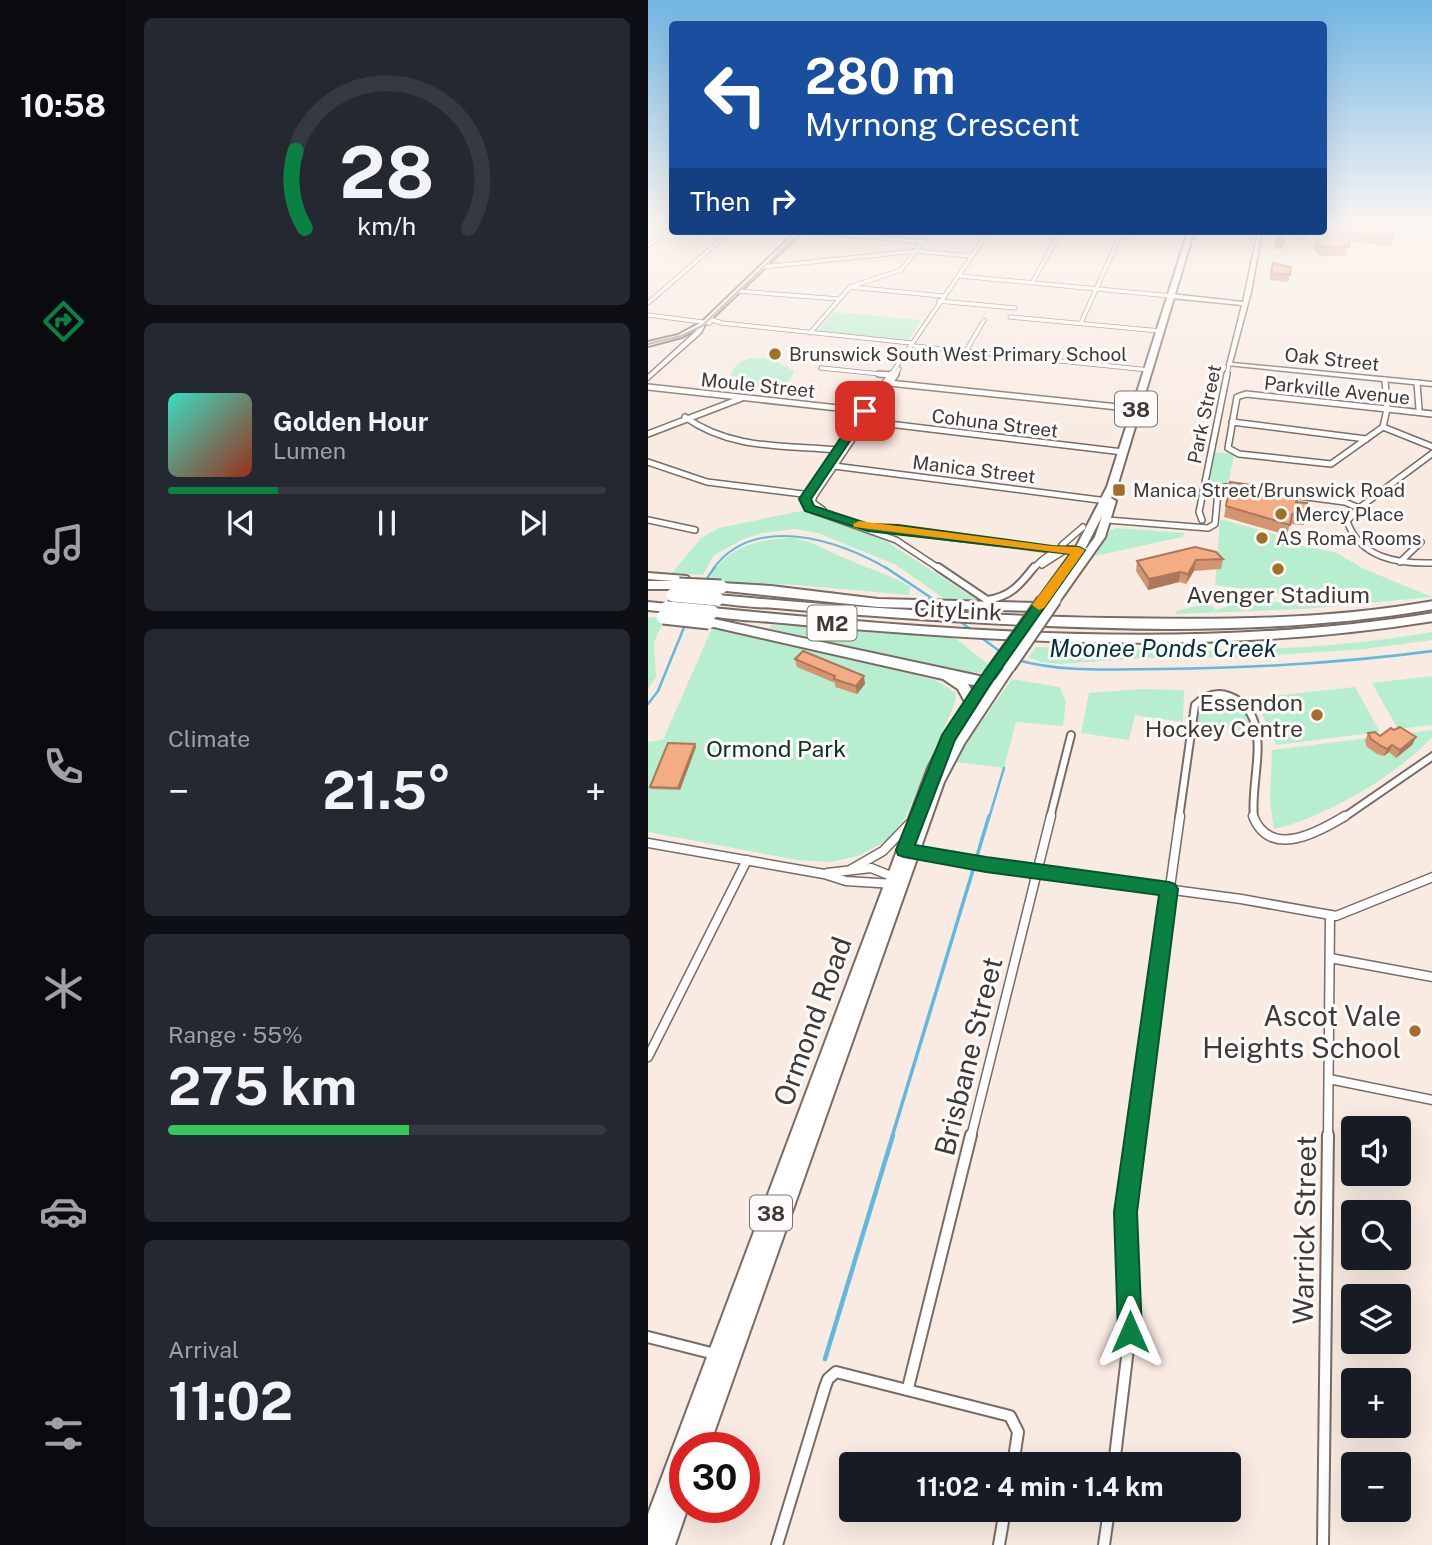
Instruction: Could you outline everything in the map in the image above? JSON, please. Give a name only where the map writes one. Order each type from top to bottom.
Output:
[{"type":"highway","points":[[648,585],[676,590]]},
{"type":"highway","name":"CityLink","points":[[648,593],[676,590],[719,593],[857,612],[972,618],[1222,624],[1368,615],[1433,606]]},
{"type":"highway","points":[[719,593],[1042,609]]},
{"type":"highway","points":[[648,606],[665,612],[710,617],[949,677],[993,680]]},
{"type":"highway","points":[[648,615],[665,612]]},
{"type":"highway","name":"CityLink","points":[[710,617],[1104,638],[1209,638],[1314,633],[1378,627],[1433,617]]},
{"type":"highway","points":[[1378,627],[1408,629],[1433,626]]},
{"type":"highway","points":[[949,677],[966,691],[971,701]]},
{"type":"main road","points":[[648,344],[685,334],[707,321],[733,296]]},
{"type":"main road","name":"38","points":[[1086,549],[1102,519],[1171,296]]},
{"type":"main road","name":"Ormond Road","points":[[648,1542],[724,1356],[896,881],[946,766],[993,680],[1086,549]]},
{"type":"main road","name":"Ormond Road","points":[[909,851],[920,807],[948,739],[971,701],[993,680]]},
{"type":"main road","name":"Ormond Road","points":[[703,1432],[724,1356]]},
{"type":"main road","points":[[664,1545],[672,1523]]},
{"type":"street","points":[[802,296],[839,299]]},
{"type":"street","points":[[810,333],[842,296]]},
{"type":"street","points":[[920,296],[1015,308]]},
{"type":"street","points":[[811,496],[838,450],[864,421],[944,296]]},
{"type":"street","points":[[1081,323],[1093,296]]},
{"type":"street","points":[[1172,296],[1245,304]]},
{"type":"street","name":"Park Street","points":[[1202,520],[1199,512],[1229,364],[1247,296]]},
{"type":"street","points":[[648,314],[707,321]]},
{"type":"street","points":[[648,314],[1148,370]]},
{"type":"street","points":[[1010,317],[1160,331]]},
{"type":"street","points":[[966,351],[984,320]]},
{"type":"street","points":[[650,374],[707,321]]},
{"type":"street","points":[[676,351],[685,340],[685,334]]},
{"type":"street","name":"Oak Street","points":[[1229,364],[1433,384]]},
{"type":"street","points":[[821,368],[912,383],[1137,409]]},
{"type":"street","points":[[891,378],[865,411],[834,466],[804,502],[809,508],[868,527],[896,540],[977,596],[991,601],[1004,598],[1052,550]]},
{"type":"street","points":[[1232,422],[1366,439],[1383,427],[1387,409],[1385,380]]},
{"type":"street","points":[[1417,383],[1419,409]]},
{"type":"street","name":"Moule Street","points":[[648,387],[865,411]]},
{"type":"street","name":"Park Street","points":[[1239,395],[1228,447],[1232,452],[1331,464],[1366,439]]},
{"type":"street","name":"Parkville Avenue","points":[[1239,395],[1433,414]]},
{"type":"street","points":[[648,434],[685,417],[743,397]]},
{"type":"street","points":[[685,417],[703,430],[736,442],[759,446],[786,444],[838,450]]},
{"type":"street","name":"Cohuna Street","points":[[864,421],[1123,452]]},
{"type":"street","points":[[1383,427],[1433,447]]},
{"type":"street","points":[[1433,453],[1359,508],[1347,521],[1349,533],[1359,544],[1400,562],[1433,563]]},
{"type":"street","points":[[648,462],[676,474],[705,481],[811,496]]},
{"type":"street","name":"Manica Street","points":[[834,466],[1108,501]]},
{"type":"street","points":[[1102,519],[1203,529],[1215,524],[1219,490],[1225,487],[1247,489]]},
{"type":"street","points":[[1288,495],[1345,502],[1359,508]]},
{"type":"street","points":[[648,520],[695,530]]},
{"type":"street","points":[[868,527],[1052,550],[1086,549]]},
{"type":"street","points":[[1032,571],[1062,548],[1083,527]]},
{"type":"street","points":[[1400,562],[1421,542]]},
{"type":"street","points":[[648,576],[697,579],[675,625]]},
{"type":"street","points":[[1116,1452],[1130,1332],[1126,1202],[1195,705],[1212,694],[1232,696],[1248,707],[1258,732],[1254,819],[1261,832],[1280,840],[1313,832],[1337,822],[1433,756]]},
{"type":"street","name":"Brisbane Street","points":[[908,1388],[1071,734]]},
{"type":"street","points":[[850,870],[871,860],[900,838],[920,807]]},
{"type":"street","points":[[648,843],[824,874],[846,881],[896,881]]},
{"type":"street","points":[[909,851],[1330,915],[1361,908],[1433,877]]},
{"type":"street","points":[[648,1057],[747,860]]},
{"type":"street","points":[[824,874],[871,868],[896,881]]},
{"type":"street","name":"Warrick Street","points":[[1323,1545],[1330,915]]},
{"type":"street","points":[[1330,958],[1433,977]]},
{"type":"street","points":[[1329,1079],[1433,1100]]},
{"type":"street","points":[[648,1337],[724,1356]]},
{"type":"street","points":[[777,1545],[825,1387],[832,1374],[846,1373],[1005,1414],[1017,1422],[1015,1452]]},
{"type":"street","points":[[999,1545],[1004,1522]]},
{"type":"street","points":[[1104,1545],[1107,1522]]},
{"type":"green space","points":[[834,312],[921,320],[908,340],[818,331]]},
{"type":"green space","points":[[752,358],[771,359],[794,371],[785,384],[769,389],[734,385],[731,374],[735,367]]},
{"type":"green space","points":[[1214,452],[1234,454],[1228,485],[1207,489]]},
{"type":"green space","points":[[806,510],[878,536],[982,603],[949,602],[896,565],[818,533],[795,529],[762,533],[743,539],[713,556],[703,575],[672,573],[701,538],[719,528]]},
{"type":"green space","points":[[1220,519],[1281,536],[1306,547],[1335,552],[1364,569],[1432,597],[1304,609],[1176,614],[1176,611],[1209,603],[1216,610],[1249,599],[1302,605],[1302,597],[1215,585]]},
{"type":"green space","points":[[1116,528],[1185,533],[1182,537],[1095,556],[1111,530]]},
{"type":"green space","points":[[793,538],[814,544],[903,582],[911,587],[908,595],[798,585],[708,582],[723,560],[743,547],[767,540]]},
{"type":"green space","points":[[648,617],[665,618],[654,642],[656,677],[648,689]]},
{"type":"green space","points":[[772,625],[955,638],[989,665],[984,673],[950,671],[769,628]]},
{"type":"green space","name":"Ormond Park","points":[[712,628],[790,641],[937,681],[956,693],[955,703],[905,818],[886,841],[858,856],[830,862],[797,860],[648,832],[648,742],[663,740]]},
{"type":"green space","points":[[1432,632],[1432,640],[1365,649],[1245,657],[1144,658],[1061,664],[1040,662],[1029,657],[1036,647],[1235,650],[1334,645]]},
{"type":"green space","points":[[1432,676],[1432,725],[1398,729],[1372,683]]},
{"type":"green space","points":[[1012,679],[1060,687],[1066,702],[1063,726],[1016,722],[1004,768],[956,762],[967,742]]},
{"type":"green space","name":"Essendon Hockey Centre","points":[[1355,687],[1380,732],[1276,745],[1255,698]]},
{"type":"green space","points":[[1142,689],[1184,690],[1183,722],[1135,715],[1129,740],[1081,733],[1089,693]]},
{"type":"green space","points":[[1216,697],[1239,702],[1251,720],[1251,732],[1196,724],[1200,704]]},
{"type":"green space","points":[[1432,730],[1432,737],[1417,752],[1380,780],[1316,815],[1274,829],[1270,802],[1272,750]]},
{"type":"building","points":[[1230,482],[1286,490],[1300,496],[1296,502],[1307,503],[1306,514],[1292,514],[1290,525],[1226,506]]},
{"type":"building","points":[[1195,547],[1216,552],[1223,559],[1196,560],[1188,574],[1180,572],[1149,579],[1137,561]]},
{"type":"building","points":[[803,651],[864,676],[856,686],[834,679],[835,676],[795,659]]},
{"type":"building","points":[[1400,727],[1416,737],[1400,750],[1392,745],[1387,749],[1381,746],[1371,739],[1368,733],[1375,732],[1380,736],[1391,728],[1394,730]]},
{"type":"building","points":[[668,743],[695,744],[678,788],[650,787]]},
{"type":"waterway","name":"Moonee Ponds Creek","points":[[715,567],[730,552],[751,541],[773,536],[821,541],[845,548],[888,569]]},
{"type":"waterway","name":"Moonee Ponds Creek","points":[[705,581],[715,567]]},
{"type":"waterway","name":"Moonee Ponds Creek","points":[[888,569],[936,601]]},
{"type":"waterway","name":"Moonee Ponds Creek","points":[[960,621],[971,630]]},
{"type":"waterway","name":"Moonee Ponds Creek","points":[[648,704],[658,691],[685,625]]},
{"type":"waterway","name":"Moonee Ponds Creek","points":[[979,636],[1002,653]]},
{"type":"waterway","name":"Moonee Ponds Creek","points":[[1017,660],[1052,667],[1106,670],[1263,666],[1433,651]]},
{"type":"waterway","points":[[989,818],[1004,768]]},
{"type":"waterway","points":[[977,856],[989,816]]},
{"type":"waterway","points":[[892,1137],[973,870]]},
{"type":"waterway","points":[[825,1359],[893,1135]]},
{"type":"tram line","points":[[648,344],[681,336],[702,326],[733,296]]},
{"type":"slow traffic","points":[[859,524],[1052,550],[1079,550],[1039,605]]},
{"type":"place","name":"Brunswick South West Primary School","points":[[775,354]]},
{"type":"place","name":"Manica Street/Brunswick Road","points":[[1119,490]]},
{"type":"place","name":"Mercy Place","points":[[1281,514]]},
{"type":"place","name":"AS Roma Rooms","points":[[1262,538]]},
{"type":"place","name":"Avenger Stadium","points":[[1278,569]]},
{"type":"place","name":"Essendon Hockey Centre","points":[[1317,715]]},
{"type":"place","name":"Ascot Vale Heights School","points":[[1415,1031]]},
{"type":"route","points":[[865,411],[805,499],[805,505],[809,508],[868,527],[1061,551],[1070,548],[1079,550],[984,682],[948,739],[934,768],[904,850],[986,865],[1169,889],[1126,1212],[1130,1332]]}]
